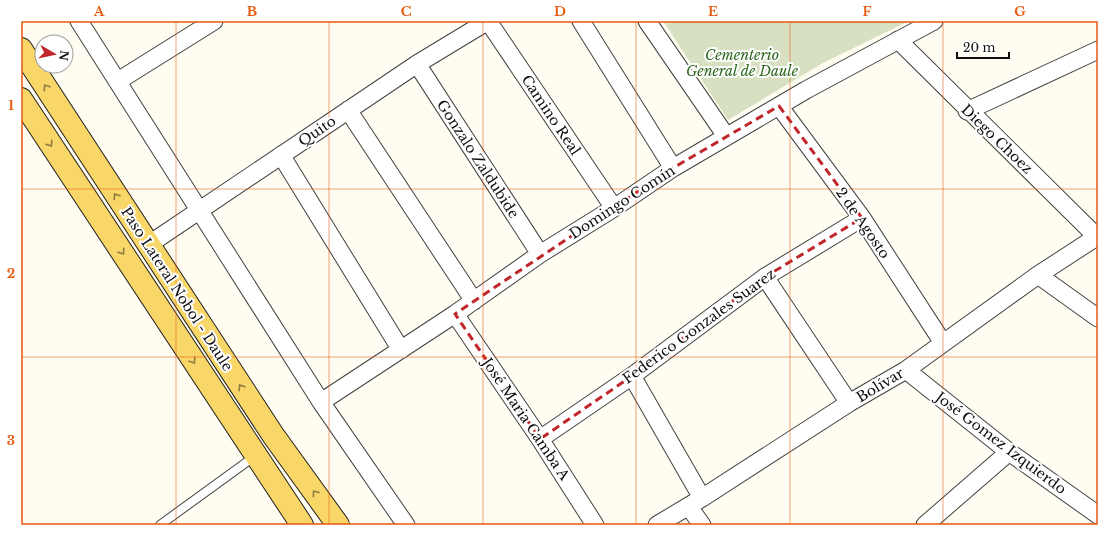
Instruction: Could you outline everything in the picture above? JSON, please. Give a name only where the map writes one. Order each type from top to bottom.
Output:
[{"type":"main road","name":"Paso Lateral Nobol - Daule","points":[[21,49],[273,435],[338,525]]},
{"type":"main road","name":"Paso Lateral Nobol - Daule","points":[[21,99],[302,525]]},
{"type":"street","points":[[79,21],[200,209],[321,402],[406,525]]},
{"type":"street","points":[[118,81],[214,21]]},
{"type":"street","name":"Quito","points":[[148,245],[417,64],[470,26],[488,21]]},
{"type":"street","name":"Camino Real","points":[[488,21],[614,208]]},
{"type":"street","points":[[581,21],[673,168]]},
{"type":"street","points":[[647,21],[726,136]]},
{"type":"street","name":"Domingo Comín","points":[[321,402],[455,314],[540,254],[614,208],[673,168],[779,106],[934,21]]},
{"type":"street","name":"Diego Choez","points":[[898,40],[967,111],[1097,237]]},
{"type":"street","points":[[967,111],[1098,50]]},
{"type":"street","name":"Gonzalo Zaldubide","points":[[417,64],[540,254]]},
{"type":"street","name":"2 de Agosto","points":[[779,106],[862,218],[943,343]]},
{"type":"street","points":[[348,110],[474,301]]},
{"type":"street","points":[[281,155],[400,350]]},
{"type":"street","name":"Federico Gonzales Suarez","points":[[540,438],[632,376],[765,276],[862,218]]},
{"type":"street","name":"Bolívar","points":[[657,525],[850,403],[906,370],[1038,275],[1097,237]]},
{"type":"street","points":[[1038,275],[1098,318]]},
{"type":"street","points":[[765,276],[850,403]]},
{"type":"street","name":"José Maria Camba A","points":[[455,314],[540,438],[595,525]]},
{"type":"street","name":"José Gomez Izquierdo","points":[[906,370],[1009,452],[1098,515]]},
{"type":"street","points":[[632,376],[695,502],[702,525]]},
{"type":"street","points":[[935,522],[1009,452]]},
{"type":"lane","points":[[160,525],[256,456]]},
{"type":"highlighted area","points":[[779,106],[862,218],[765,277],[632,376],[540,439],[455,314],[673,168]]},
{"type":"green space","name":"Cementerio General de Daule","points":[[663,21],[909,21],[823,63],[728,120]]}]
